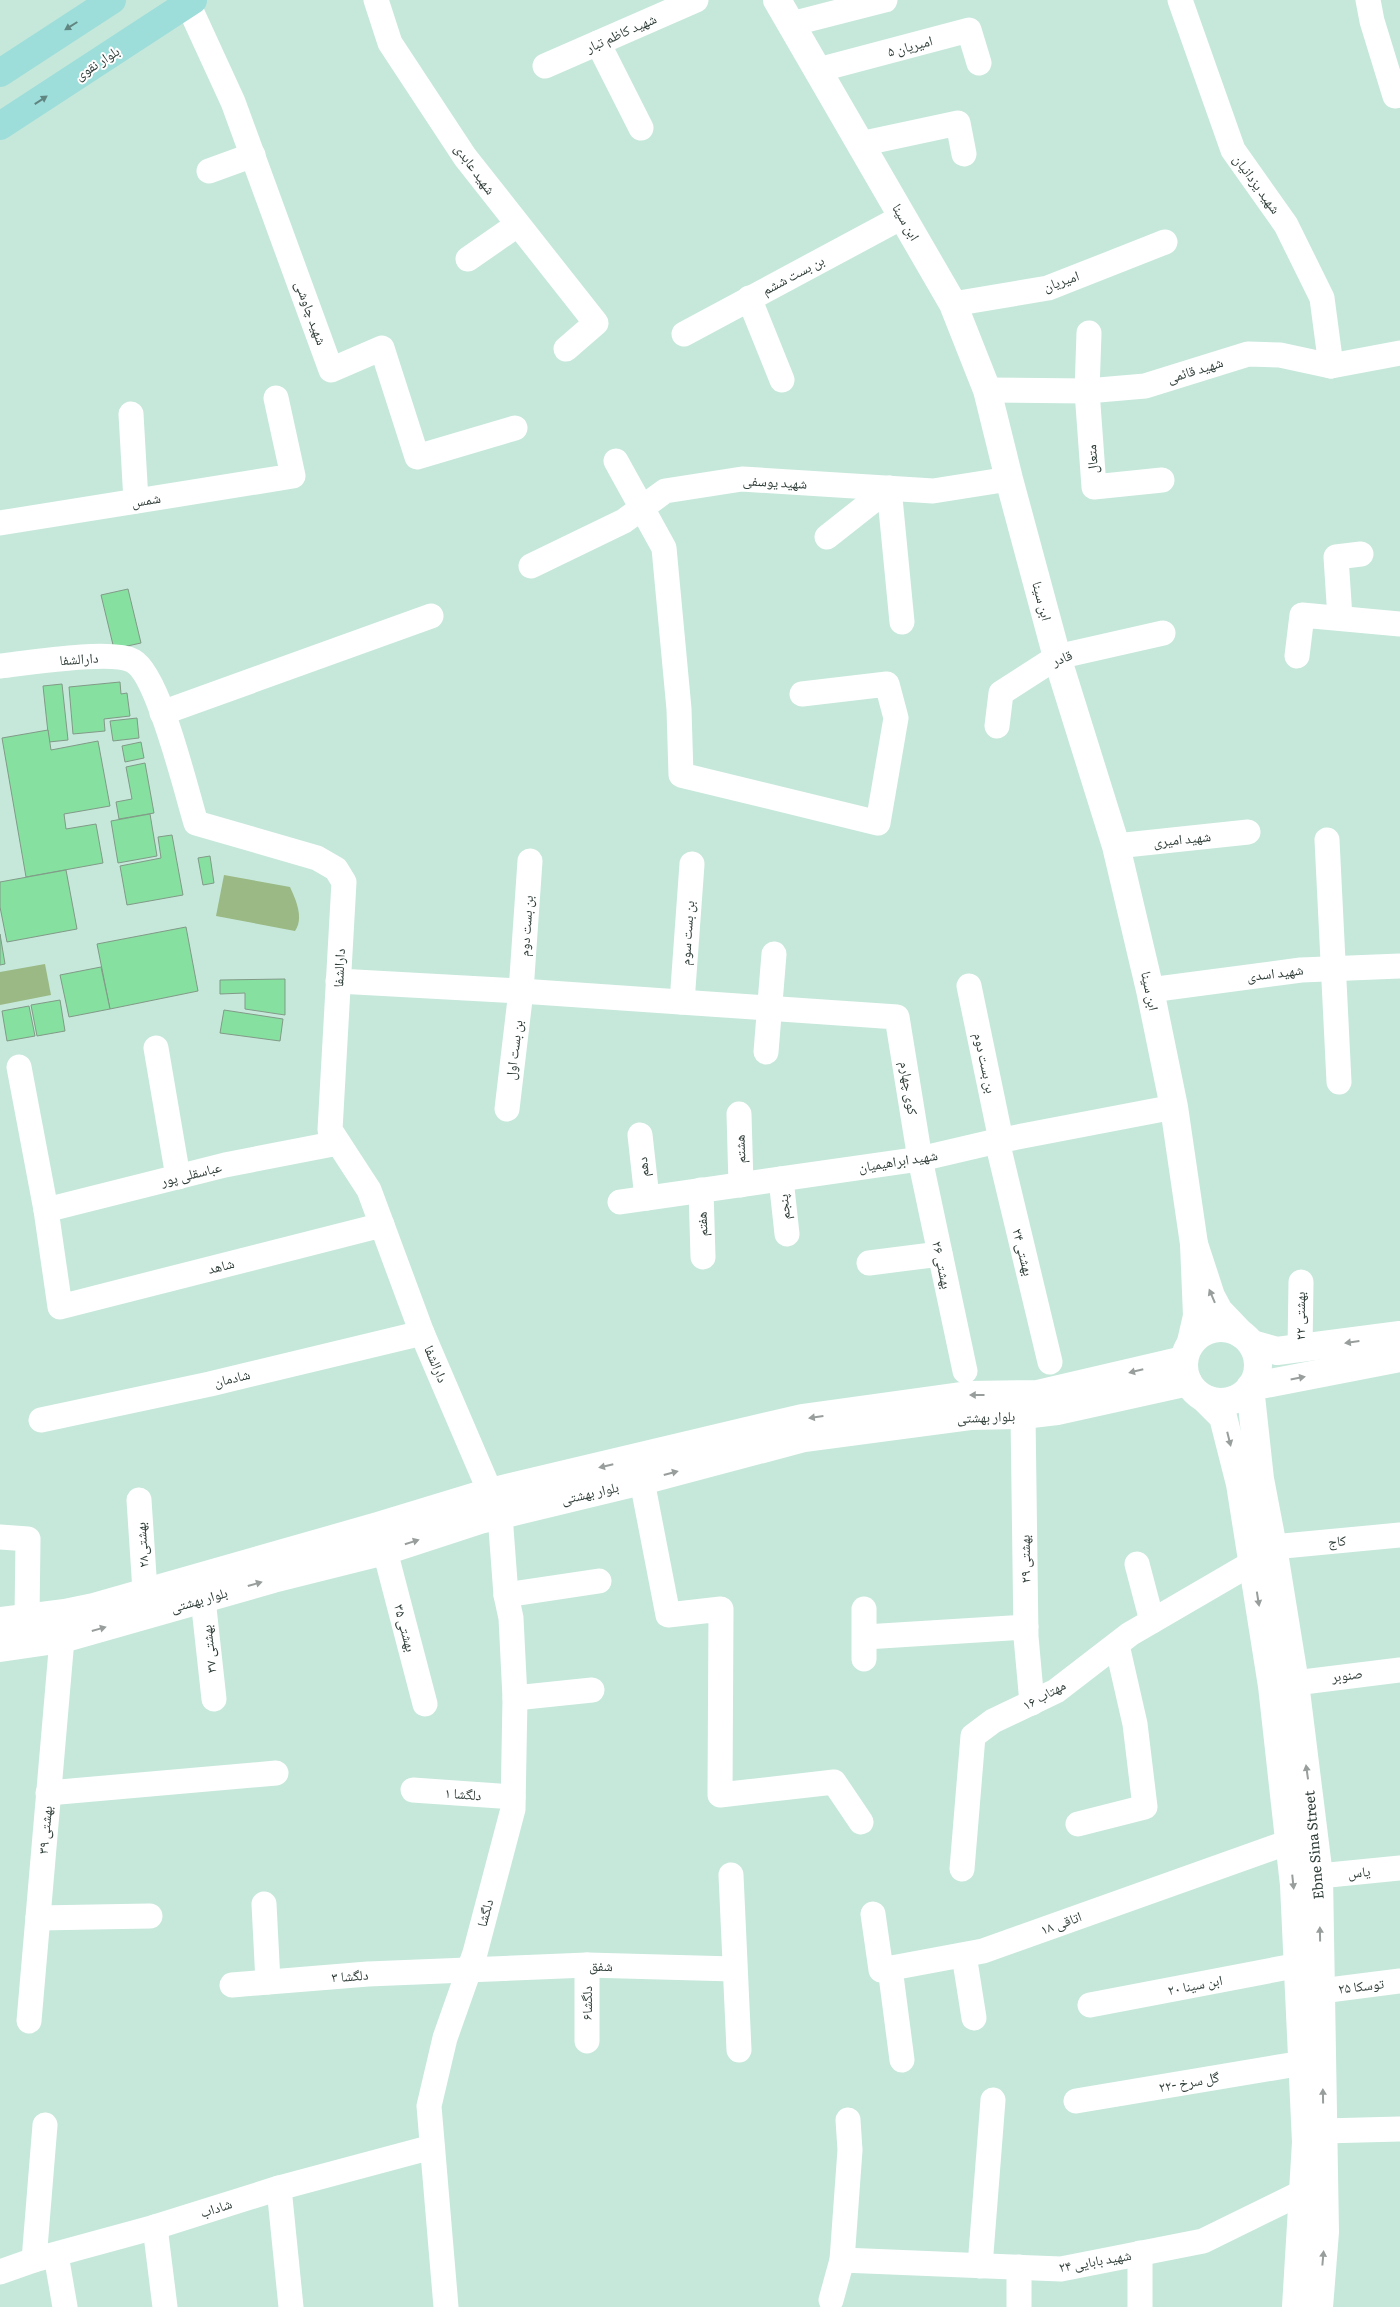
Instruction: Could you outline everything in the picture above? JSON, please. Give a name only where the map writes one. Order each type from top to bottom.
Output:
[{"type":"main road","points":[[0,73],[112,0]]},
{"type":"main road","name":"ابن سینا","points":[[777,0],[953,304],[987,390],[1009,479],[1058,657],[1116,846],[1150,990],[1174,1107],[1194,1244]]},
{"type":"main road","name":"بلوار نقوی","points":[[0,126],[190,2]]},
{"type":"main road","points":[[1192,1371],[1225,1402],[1243,1394],[1250,1387],[1258,1370],[1258,1360],[1247,1339],[1219,1311],[1211,1296],[1194,1244]]},
{"type":"main road","points":[[1192,1371],[1196,1316],[1194,1244]]},
{"type":"main road","points":[[1192,1371],[1209,1329],[1232,1329],[1247,1339],[1277,1351],[1400,1335]]},
{"type":"main road","points":[[1250,1387],[1400,1358]]},
{"type":"main road","name":"بلوار بهشتی","points":[[0,1648],[62,1639],[385,1550],[495,1503],[642,1481],[789,1432],[970,1416],[1023,1415],[1057,1411],[1192,1371]]},
{"type":"main road","name":"بلوار بهشتی","points":[[0,1621],[94,1607],[369,1529],[495,1503],[789,1432],[968,1395],[1038,1394],[1192,1371]]},
{"type":"main road","name":"Ebne Sina Street","points":[[1192,1371],[1223,1417],[1250,1481]]},
{"type":"main road","name":"Ebne Sina Street","points":[[1250,1387],[1250,1481],[1263,1555],[1295,1683],[1319,1876],[1325,2232],[1319,2307]]},
{"type":"main road","name":"Ebne Sina Street","points":[[1263,1555],[1272,1686],[1289,1842],[1299,1965],[1306,2142],[1305,2190],[1296,2307]]},
{"type":"street","name":"شهید عابدی","points":[[376,0],[390,43],[464,157],[596,323],[566,349]]},
{"type":"street","name":"شهید کاظم تبار","points":[[545,66],[696,0]]},
{"type":"street","points":[[791,24],[885,0]]},
{"type":"street","name":"شهید یزدانیان","points":[[1180,0],[1233,150],[1286,225],[1322,298],[1331,366]]},
{"type":"street","points":[[1368,0],[1372,21],[1397,96]]},
{"type":"street","name":"شهید چاوشی","points":[[190,2],[234,102],[331,370],[382,348],[417,457],[515,428]]},
{"type":"street","name":"امیریان ۵","points":[[818,70],[969,30],[979,63]]},
{"type":"street","points":[[598,43],[641,128]]},
{"type":"street","points":[[860,144],[958,123],[964,154]]},
{"type":"street","points":[[208,171],[253,155]]},
{"type":"street","name":"بن بست ششم","points":[[684,334],[902,217]]},
{"type":"street","points":[[468,259],[517,225]]},
{"type":"street","name":"امیریان","points":[[953,304],[1048,288],[1165,242]]},
{"type":"street","points":[[749,298],[782,380]]},
{"type":"street","points":[[1087,391],[1090,333]]},
{"type":"street","name":"شهید قائمی","points":[[987,390],[1087,391],[1146,386],[1248,354],[1280,355],[1331,366],[1400,352]]},
{"type":"street","name":"متعال","points":[[1087,391],[1094,488],[1162,480]]},
{"type":"street","name":"شمس","points":[[0,523],[293,476],[276,398]]},
{"type":"street","points":[[131,414],[136,501]]},
{"type":"street","points":[[616,461],[664,548],[679,709],[681,775],[878,823],[896,718],[887,684],[802,694]]},
{"type":"street","name":"شهید یوسفی","points":[[530,566],[624,521],[665,491],[742,479],[933,491],[1009,479]]},
{"type":"street","points":[[827,537],[889,488]]},
{"type":"street","points":[[889,488],[902,622]]},
{"type":"street","points":[[1340,618],[1336,557],[1361,554]]},
{"type":"street","points":[[1297,656],[1302,615],[1400,624]]},
{"type":"street","points":[[162,713],[431,616]]},
{"type":"street","name":"قادر","points":[[997,726],[1001,693],[1058,657],[1163,633]]},
{"type":"street","name":"دارالشفا","points":[[0,666],[101,657],[132,660],[143,669],[155,692],[196,823],[317,858],[336,869],[344,882],[330,1130],[369,1190],[422,1333],[495,1503]]},
{"type":"street","name":"شهید امیری","points":[[1116,846],[1248,832]]},
{"type":"street","points":[[1327,840],[1339,1082]]},
{"type":"street","name":"بن بست دوم","points":[[521,991],[530,861]]},
{"type":"street","name":"بن بست سوم","points":[[682,1002],[692,864]]},
{"type":"street","points":[[766,1052],[774,954]]},
{"type":"street","name":"شهید اسدی","points":[[1150,990],[1301,970],[1400,966]]},
{"type":"street","points":[[338,981],[770,1008]]},
{"type":"street","name":"بن بست دوم","points":[[969,986],[999,1141]]},
{"type":"street","name":"بن بست اول","points":[[507,1109],[521,991]]},
{"type":"street","name":"کوی چهارم","points":[[770,1008],[897,1017],[920,1159]]},
{"type":"street","points":[[156,1048],[178,1177]]},
{"type":"street","points":[[19,1067],[46,1210]]},
{"type":"street","name":"شهید ابراهیمیان","points":[[620,1202],[920,1159],[999,1141],[1174,1107]]},
{"type":"street","name":"هشتم","points":[[739,1114],[741,1184]]},
{"type":"street","name":"دهم","points":[[640,1135],[646,1198]]},
{"type":"street","name":"بهشتی ۲۴","points":[[999,1141],[1050,1362]]},
{"type":"street","name":"عباسقلی پور","points":[[46,1210],[225,1165],[338,1143]]},
{"type":"street","name":"بهشتی ۲۶","points":[[920,1159],[965,1371]]},
{"type":"street","name":"پنجم","points":[[781,1179],[787,1234]]},
{"type":"street","name":"هفتم","points":[[701,1190],[703,1257]]},
{"type":"street","name":"شاهد","points":[[46,1210],[60,1308],[382,1225]]},
{"type":"street","points":[[869,1263],[940,1254]]},
{"type":"street","name":"بهشتی ۲۲","points":[[1300,1282],[1300,1349]]},
{"type":"street","name":"شادمان","points":[[41,1420],[210,1384],[422,1333]]},
{"type":"street","name":"بهشتی ۲۹","points":[[1023,1415],[1026,1627],[1032,1703]]},
{"type":"street","points":[[642,1481],[668,1615],[721,1609],[720,1795],[834,1782],[861,1822]]},
{"type":"street","name":"بهشتی۲۸","points":[[139,1500],[145,1591]]},
{"type":"street","name":"دلگشا","points":[[446,2307],[429,2106],[445,2038],[469,1970],[513,1810],[515,1698],[511,1618],[506,1595],[495,1503]]},
{"type":"street","name":"کاج","points":[[1263,1555],[1400,1535]]},
{"type":"street","points":[[0,1537],[28,1539],[27,1618]]},
{"type":"street","name":"بهشتی ۳۵","points":[[385,1550],[425,1704]]},
{"type":"street","name":"مهتاب ۱۶","points":[[962,1869],[973,1736],[993,1721],[1056,1691],[1116,1645],[1263,1555]]},
{"type":"street","points":[[1137,1564],[1152,1622]]},
{"type":"street","points":[[506,1595],[599,1581]]},
{"type":"street","name":"بهشتی ٣٧","points":[[204,1599],[214,1699]]},
{"type":"street","points":[[864,1609],[865,1648],[1026,1627]]},
{"type":"street","name":"بهشتی ۳۹","points":[[29,2021],[62,1639]]},
{"type":"street","points":[[1078,1824],[1145,1807],[1135,1724],[1116,1645]]},
{"type":"street","name":"صنوبر","points":[[1295,1683],[1400,1670]]},
{"type":"street","points":[[515,1698],[592,1690]]},
{"type":"street","points":[[48,1793],[276,1773]]},
{"type":"street","name":"دلگشا ۱","points":[[413,1790],[513,1797]]},
{"type":"street","name":"اتاقی ۱۸","points":[[890,1968],[983,1951],[1289,1842]]},
{"type":"street","name":"یاس","points":[[1319,1876],[1400,1868]]},
{"type":"street","points":[[731,1875],[739,2050]]},
{"type":"street","points":[[264,1904],[268,1982]]},
{"type":"street","points":[[873,1914],[881,1970],[890,1968],[902,2060]]},
{"type":"street","points":[[38,1918],[150,1916]]},
{"type":"street","points":[[964,1955],[974,2018]]},
{"type":"street","name":"شفق","points":[[469,1970],[587,1965],[734,1970]]},
{"type":"street","name":"دلگشا۶","points":[[587,1965],[587,2041]]},
{"type":"street","name":"ابن سینا ۲۰","points":[[1090,2005],[1299,1965]]},
{"type":"street","name":"دلگشا ۳","points":[[232,1985],[469,1970]]},
{"type":"street","name":"توسکا ۲۵","points":[[1321,1991],[1400,1981]]},
{"type":"street","name":"گل سرخ -۲۲","points":[[1076,2101],[1303,2063]]},
{"type":"street","points":[[980,2266],[993,2100]]},
{"type":"street","points":[[831,2300],[842,2260],[850,2150],[848,2120]]},
{"type":"street","points":[[45,2125],[45,2257],[65,2307]]},
{"type":"street","points":[[1323,2131],[1400,2129]]},
{"type":"street","name":"شاداب","points":[[0,2272],[279,2188],[432,2147]]},
{"type":"street","points":[[279,2188],[291,2307]]},
{"type":"street","name":"شهید بابایی ۲۴","points":[[842,2260],[1061,2269],[1203,2241],[1305,2190]]},
{"type":"street","points":[[154,2227],[165,2307]]},
{"type":"street","points":[[1140,2253],[1140,2307]]},
{"type":"street","points":[[1019,2267],[1020,2307]]},
{"type":"green space","points":[[224,875],[290,887],[297,903],[299,915],[298,926],[295,931],[216,916]]},
{"type":"green space","points":[[45,964],[51,995],[0,1005],[0,972]]},
{"type":"building","points":[[128,589],[141,643],[114,649],[101,595]]},
{"type":"building","points":[[120,682],[121,694],[127,693],[130,716],[104,719],[105,731],[73,734],[69,687]]},
{"type":"building","points":[[62,684],[68,740],[49,742],[43,686]]},
{"type":"building","points":[[137,718],[139,738],[113,741],[110,721]]},
{"type":"building","points":[[48,730],[51,750],[98,741],[110,806],[64,814],[66,829],[96,824],[103,863],[26,877],[2,738]]},
{"type":"building","points":[[141,742],[144,758],[125,762],[122,746]]},
{"type":"building","points":[[145,763],[154,813],[119,819],[116,802],[132,799],[126,767]]},
{"type":"building","points":[[150,814],[157,856],[118,863],[111,821]]},
{"type":"building","points":[[172,835],[183,895],[127,905],[120,866],[161,858],[158,837]]},
{"type":"building","points":[[210,856],[214,883],[203,885],[198,858]]},
{"type":"building","points":[[66,870],[77,929],[7,942],[0,907],[0,882]]},
{"type":"building","points":[[186,927],[198,991],[110,1009],[97,944]]},
{"type":"building","points":[[0,934],[5,964],[0,965]]},
{"type":"building","points":[[101,967],[110,1009],[69,1017],[60,975]]},
{"type":"building","points":[[285,979],[285,1015],[245,1009],[245,993],[220,994],[220,980]]},
{"type":"building","points":[[60,1000],[65,1031],[37,1036],[31,1005]]},
{"type":"building","points":[[29,1006],[35,1036],[7,1041],[2,1011]]},
{"type":"building","points":[[224,1010],[283,1019],[280,1041],[220,1033]]}]
